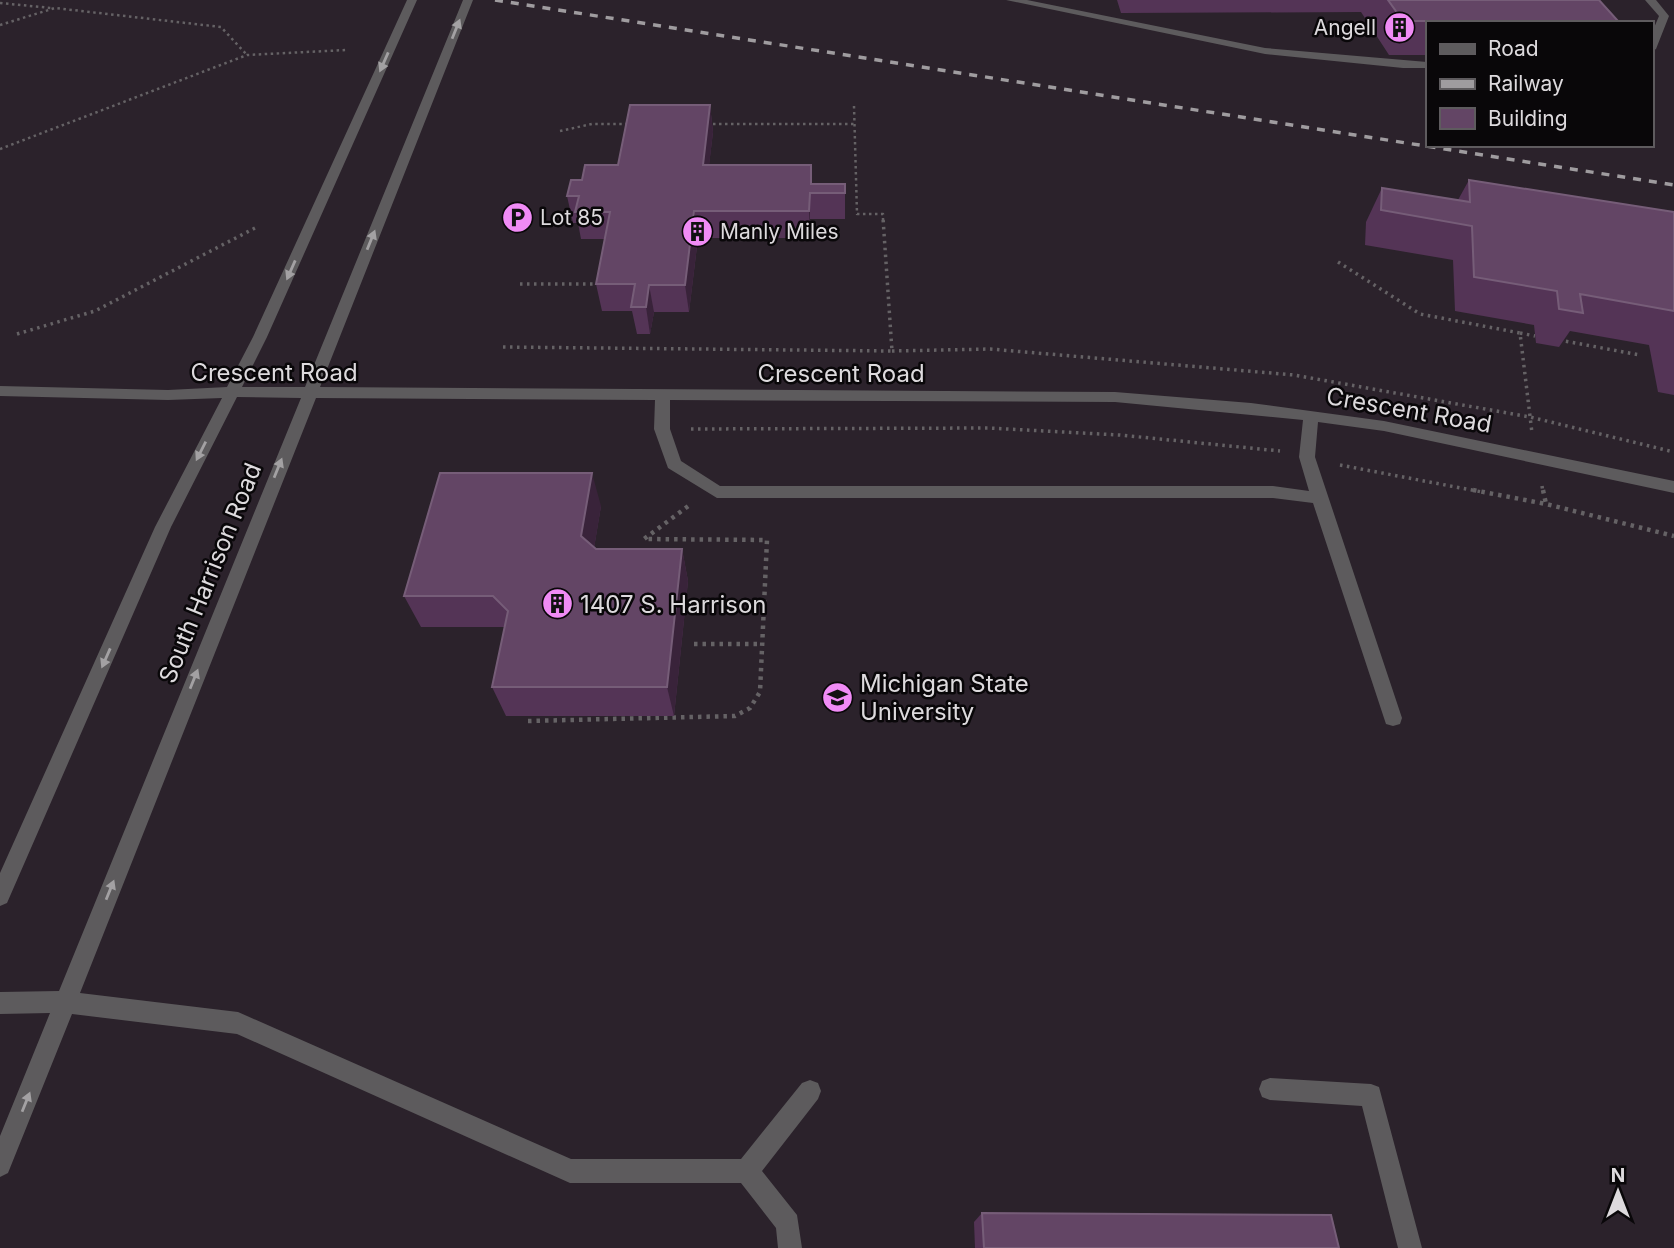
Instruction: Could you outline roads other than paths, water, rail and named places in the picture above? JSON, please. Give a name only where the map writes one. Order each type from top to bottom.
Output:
[{"type":"street","points":[[0,896],[163,527],[234,392],[412,0]]},
{"type":"street","name":"South Harrison Road","points":[[0,1165],[468,0]]},
{"type":"street","points":[[1011,0],[1265,51],[1426,65]]},
{"type":"street","points":[[1650,0],[1669,16],[1653,45]]},
{"type":"street","name":"Crescent Road","points":[[0,391],[168,395],[234,392],[1115,397],[1311,416],[1384,426],[1674,487]]},
{"type":"street","points":[[663,396],[662,429],[674,464],[717,492],[1273,492],[1319,498]]},
{"type":"street","points":[[1311,416],[1307,457],[1393,718]]},
{"type":"street","points":[[0,1003],[66,1002],[238,1023],[570,1171],[747,1171]]},
{"type":"street","points":[[1270,1089],[1371,1095],[1410,1248]]},
{"type":"street","points":[[747,1171],[810,1091]]},
{"type":"street","points":[[747,1171],[789,1224],[790,1248]]},
{"type":"railway","points":[[495,0],[1426,146]]},
{"type":"railway","points":[[1432,147],[1674,185]]},
{"type":"place","name":"Angell","points":[[1399,27]]},
{"type":"place","name":"Lot 85","points":[[517,217]]},
{"type":"place","name":"Manly Miles","points":[[697,231]]},
{"type":"place","name":"1407 S. Harrison","points":[[557,604]]},
{"type":"place","name":"Michigan State University","points":[[837,697]]}]
